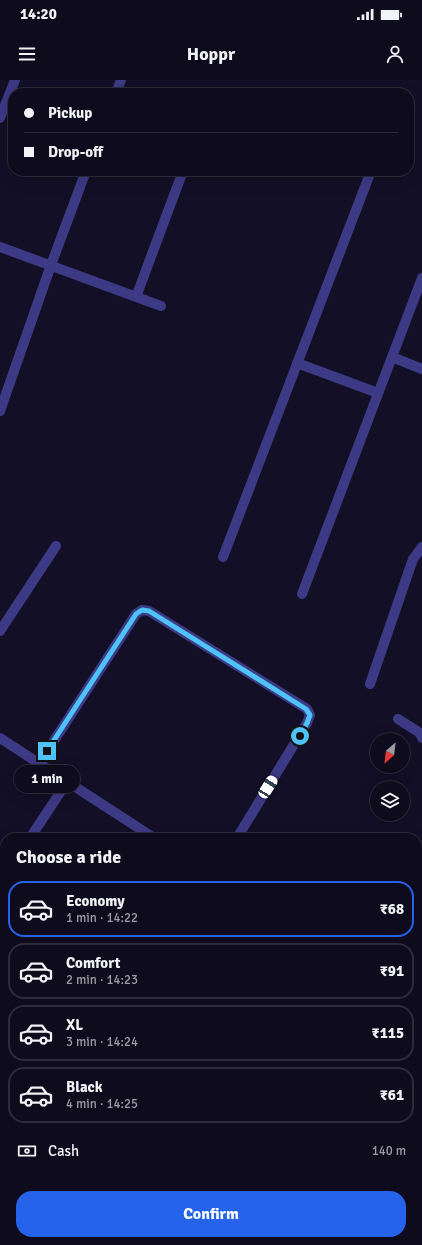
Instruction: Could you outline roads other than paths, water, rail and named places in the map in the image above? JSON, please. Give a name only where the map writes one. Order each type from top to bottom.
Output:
[{"type":"street","points":[[0,118],[8,98]]},
{"type":"street","points":[[0,411],[84,176]]},
{"type":"street","points":[[136,297],[181,176]]},
{"type":"street","points":[[222,557],[369,176]]},
{"type":"street","points":[[0,246],[161,306]]},
{"type":"street","points":[[302,594],[422,278]]},
{"type":"street","points":[[392,358],[422,369]]},
{"type":"street","points":[[297,363],[378,393]]},
{"type":"street","points":[[0,631],[56,546]]},
{"type":"street","points":[[370,684],[413,559],[422,547]]},
{"type":"street","points":[[39,764],[136,614],[142,610],[149,611],[306,709],[310,715],[307,723],[240,833]]},
{"type":"street","points":[[398,719],[420,733],[422,738]]},
{"type":"street","points":[[0,738],[67,782],[138,833]]},
{"type":"street","points":[[33,833],[67,782]]}]
